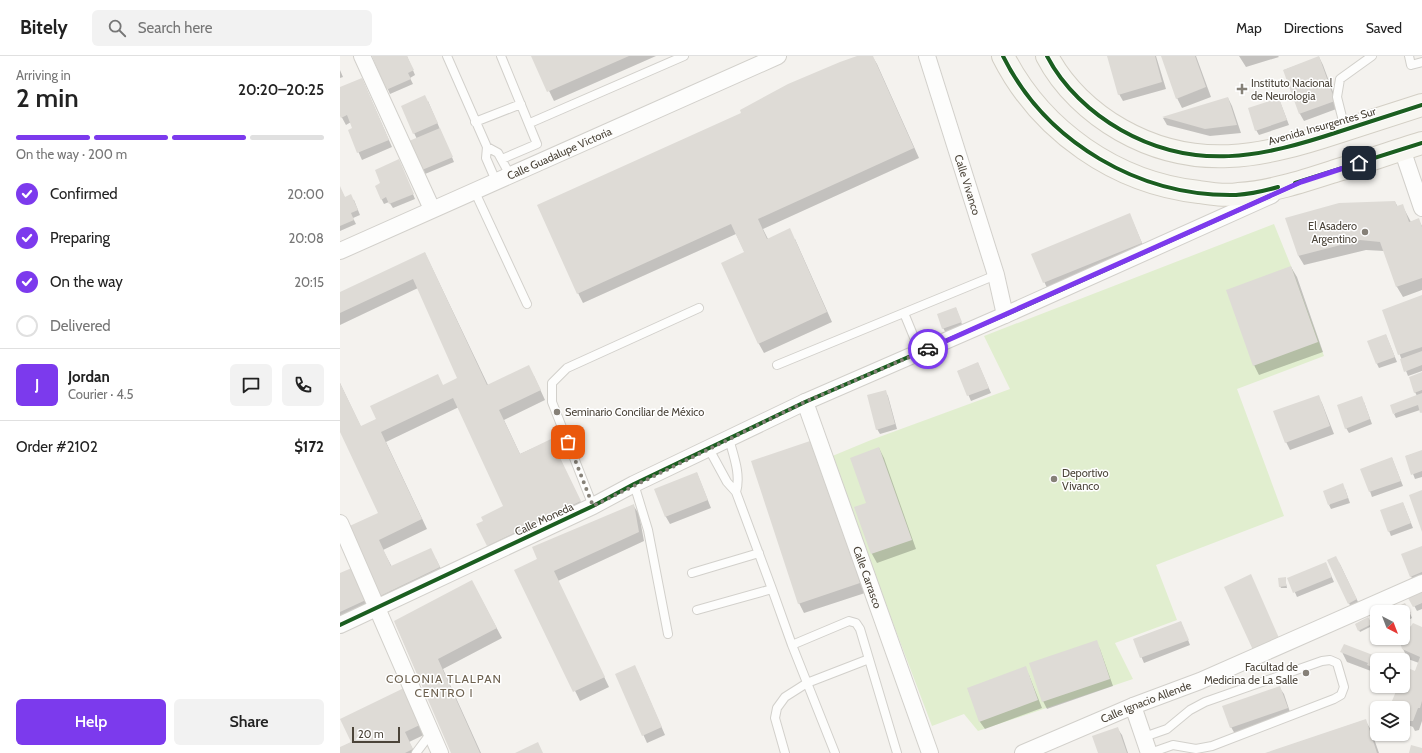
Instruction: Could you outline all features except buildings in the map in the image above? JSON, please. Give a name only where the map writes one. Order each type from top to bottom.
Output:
[{"type":"main road","points":[[1004,56],[1019,82],[1036,106],[1050,122],[1073,141],[1096,157],[1131,175],[1167,187],[1215,194],[1243,194],[1261,191],[1301,182],[1412,146]]},
{"type":"main road","name":"Avenida Insurgentes Sur","points":[[1047,56],[1068,87],[1088,107],[1110,124],[1135,138],[1182,154],[1209,157],[1258,154],[1285,148],[1422,105]]},
{"type":"street","points":[[362,56],[432,209]]},
{"type":"street","name":"Calle Vivanco","points":[[927,56],[996,275],[1005,315]]},
{"type":"street","name":"Calle Guadalupe Victoria","points":[[340,251],[768,57]]},
{"type":"street","points":[[1412,146],[1422,208]]},
{"type":"street","name":"Calle Moneda","points":[[340,625],[593,506],[634,484],[729,440],[805,402],[1005,315],[1301,182]]},
{"type":"street","name":"Calle Carrasco","points":[[805,402],[930,753]]},
{"type":"street","points":[[340,523],[440,753]]},
{"type":"street","name":"Calle Ignacio Allende","points":[[1023,753],[1133,706],[1200,681],[1422,583]]},
{"type":"street","points":[[1133,706],[1150,753]]},
{"type":"lane","points":[[447,56],[486,148],[486,158],[503,178]]},
{"type":"lane","points":[[501,56],[538,144],[502,159]]},
{"type":"lane","points":[[530,123],[684,56]]},
{"type":"lane","points":[[1345,130],[1337,97],[1340,79],[1372,56]]},
{"type":"lane","points":[[1409,56],[1411,65],[1422,62]]},
{"type":"lane","points":[[475,122],[521,104]]},
{"type":"lane","points":[[486,148],[496,151],[502,159],[503,178]]},
{"type":"lane","points":[[474,190],[527,304]]},
{"type":"lane","points":[[777,364],[996,275]]},
{"type":"lane","points":[[593,506],[552,402],[552,383],[567,368],[699,308]]},
{"type":"lane","points":[[904,313],[920,352]]},
{"type":"lane","points":[[729,440],[738,477],[736,492]]},
{"type":"lane","points":[[709,448],[727,482],[736,492],[792,645],[835,753]]},
{"type":"lane","points":[[634,484],[648,530],[668,634]]},
{"type":"lane","points":[[692,573],[759,553]]},
{"type":"lane","points":[[697,610],[772,588]]},
{"type":"lane","points":[[792,645],[849,621],[856,623],[860,629],[897,753]]},
{"type":"lane","points":[[785,753],[775,718],[777,708],[785,697],[807,683],[869,659]]},
{"type":"lane","points":[[1144,737],[1167,729],[1190,710],[1205,702],[1322,661],[1330,660],[1337,663],[1344,688],[1341,695],[1334,699],[1212,746],[1196,749],[1173,745],[1150,753]]},
{"type":"lane","points":[[416,753],[431,733]]},
{"type":"green space","name":"Deportivo Vivanco","points":[[1274,224],[1324,356],[1237,389],[1284,516],[1156,565],[1177,620],[1115,643],[1133,679],[978,731],[964,714],[932,726],[830,457],[871,440],[1010,389],[984,336]]},
{"type":"cycle path","points":[[1003,56],[1021,87],[1044,115],[1070,139],[1100,159],[1131,175],[1165,186],[1200,193],[1236,195],[1278,187]]},
{"type":"cycle path","points":[[1047,56],[1070,89],[1099,116],[1121,130],[1148,143],[1175,152],[1202,156],[1229,156],[1282,148],[1310,141],[1422,105]]},
{"type":"cycle path","points":[[1295,183],[1422,143]]},
{"type":"cycle path","points":[[340,625],[593,506],[634,484],[805,402],[1005,315],[1301,182]]},
{"type":"way so far","points":[[568,442],[593,506],[634,484],[729,440],[805,402],[928,349]]},
{"type":"place","name":"Instituto Nacional de Neurologia","points":[[1242,89]]},
{"type":"place","name":"El Asadero Argentino","points":[[1365,232]]},
{"type":"place","name":"Seminario Conciliar de México","points":[[557,412]]},
{"type":"place","name":"Deportivo Vivanco","points":[[1054,479]]},
{"type":"place","name":"Facultad de Medicina de La Salle","points":[[1306,673]]},
{"type":"district","name":"COLONIA TLALPAN CENTRO I","points":[[444,686]]},
{"type":"route","points":[[928,349],[1301,182],[1359,163]]}]
